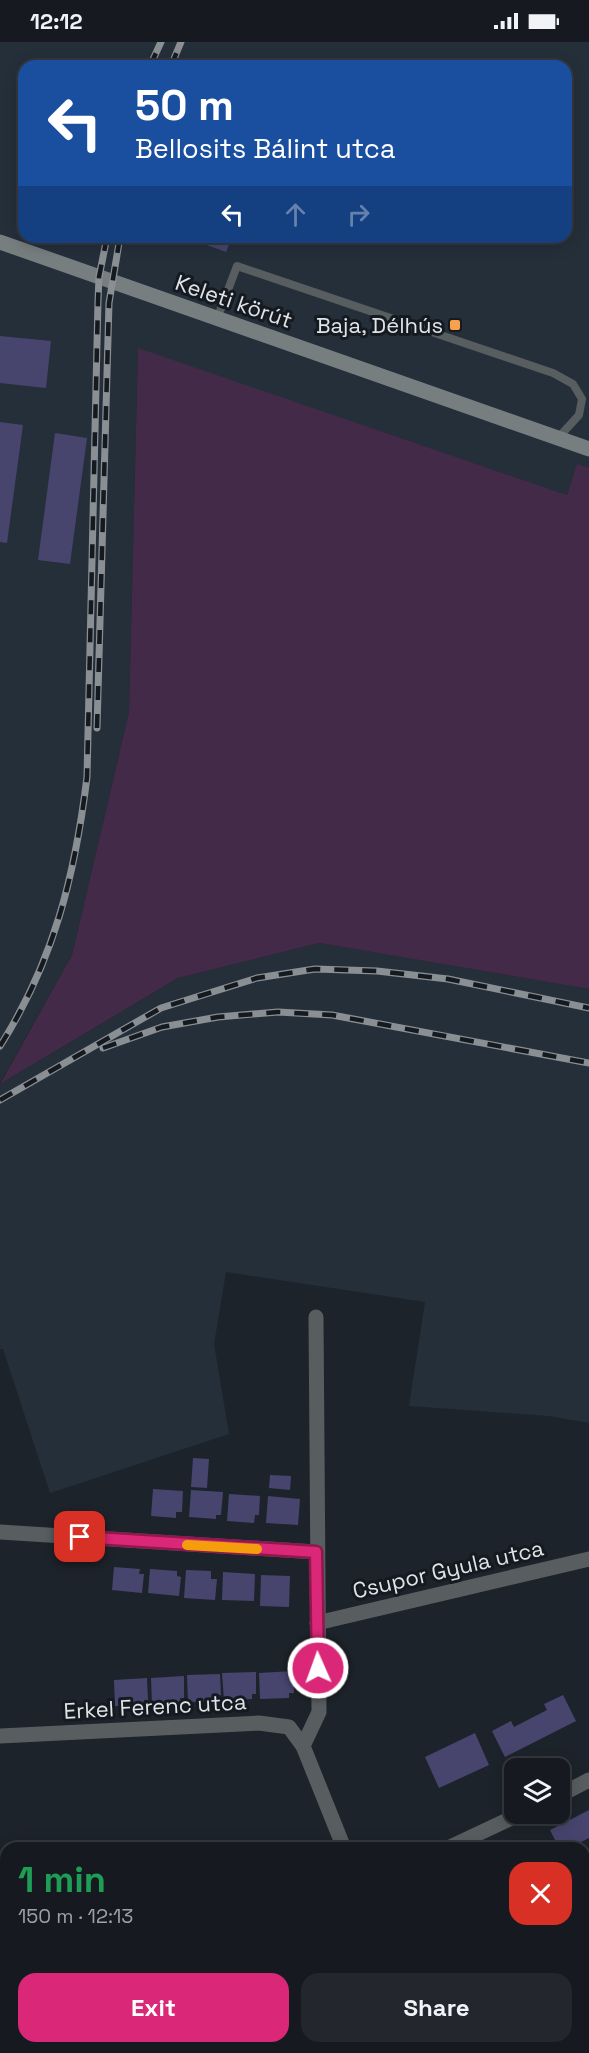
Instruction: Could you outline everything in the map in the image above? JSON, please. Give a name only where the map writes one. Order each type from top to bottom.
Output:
[{"type":"main road","name":"Keleti körút","points":[[0,242],[589,449]]},
{"type":"street","points":[[316,1317],[319,1712],[303,1746],[342,1842]]},
{"type":"street","points":[[0,1532],[316,1552]]},
{"type":"street","name":"Csupor Gyula utca","points":[[317,1623],[589,1559]]},
{"type":"street","name":"Erkel Ferenc utca","points":[[0,1736],[259,1723],[289,1727],[303,1746]]},
{"type":"street","points":[[570,1790],[589,1780]]},
{"type":"street","points":[[461,1842],[504,1822]]},
{"type":"lane","points":[[217,319],[237,267],[553,372],[573,384],[582,399],[579,415],[558,438]]},
{"type":"shaded area","points":[[0,42],[589,42],[589,468],[577,465],[567,495],[138,349],[129,712],[72,955],[0,1083]]},
{"type":"shaded area","points":[[138,348],[567,495],[577,464],[589,468],[589,989],[319,943],[178,978],[0,1084],[72,955],[129,712]]},
{"type":"shaded area","points":[[319,943],[589,989],[589,1423],[549,1416],[409,1406],[425,1302],[226,1272],[214,1344],[229,1434],[50,1493],[3,1349],[0,1349],[0,1084],[178,978]]},
{"type":"building","points":[[201,243],[230,243],[226,252]]},
{"type":"building","points":[[0,336],[51,341],[46,388],[0,383]]},
{"type":"building","points":[[0,422],[23,425],[7,543],[0,542]]},
{"type":"building","points":[[55,433],[87,438],[70,564],[38,560]]},
{"type":"building","points":[[193,1458],[209,1459],[207,1488],[191,1487]]},
{"type":"building","points":[[270,1475],[291,1476],[290,1490],[269,1488]]},
{"type":"building","points":[[153,1489],[183,1491],[182,1512],[176,1512],[176,1518],[151,1516]]},
{"type":"building","points":[[191,1490],[223,1492],[221,1515],[216,1515],[216,1519],[189,1517]]},
{"type":"building","points":[[229,1494],[260,1496],[259,1515],[255,1515],[254,1523],[227,1521]]},
{"type":"building","points":[[268,1496],[300,1499],[298,1525],[266,1523]]},
{"type":"building","points":[[114,1567],[140,1569],[139,1574],[144,1574],[142,1593],[112,1590]]},
{"type":"building","points":[[150,1569],[177,1571],[177,1576],[181,1577],[179,1596],[148,1593]]},
{"type":"building","points":[[186,1570],[211,1571],[211,1579],[217,1579],[215,1600],[184,1598]]},
{"type":"building","points":[[223,1572],[255,1574],[254,1601],[222,1600]]},
{"type":"building","points":[[261,1575],[290,1576],[289,1607],[260,1606]]},
{"type":"building","points":[[293,1671],[294,1693],[289,1693],[289,1698],[260,1699],[259,1673]]},
{"type":"building","points":[[256,1672],[256,1694],[252,1694],[252,1699],[224,1700],[222,1673]]},
{"type":"building","points":[[220,1674],[221,1695],[217,1695],[217,1701],[188,1702],[187,1675]]},
{"type":"building","points":[[184,1676],[184,1698],[180,1698],[181,1703],[152,1704],[151,1678]]},
{"type":"building","points":[[147,1678],[148,1700],[144,1700],[144,1705],[115,1706],[114,1680]]},
{"type":"building","points":[[563,1695],[576,1721],[505,1757],[492,1731],[511,1721],[514,1727],[547,1710],[544,1704]]},
{"type":"building","points":[[475,1733],[489,1765],[439,1788],[425,1757]]},
{"type":"building","points":[[589,1810],[589,1838],[581,1842],[556,1842],[550,1830],[562,1824],[570,1824],[570,1820]]},
{"type":"railway","points":[[153,60],[161,42]]},
{"type":"railway","points":[[174,60],[181,42]]},
{"type":"railway","points":[[0,1046],[35,982],[59,916],[76,848],[87,777],[98,301],[99,277],[106,243]]},
{"type":"railway","points":[[97,728],[109,303],[119,243]]},
{"type":"railway","points":[[0,1100],[161,1008],[257,978],[315,969],[377,971],[448,979],[589,1008]]},
{"type":"railway","points":[[103,1048],[162,1027],[218,1017],[278,1012],[332,1015],[589,1063]]},
{"type":"slow traffic","points":[[187,1545],[257,1549]]},
{"type":"place","name":"Baja, Délhús","points":[[455,325]]},
{"type":"route","points":[[80,1537],[316,1552],[318,1668]]}]
